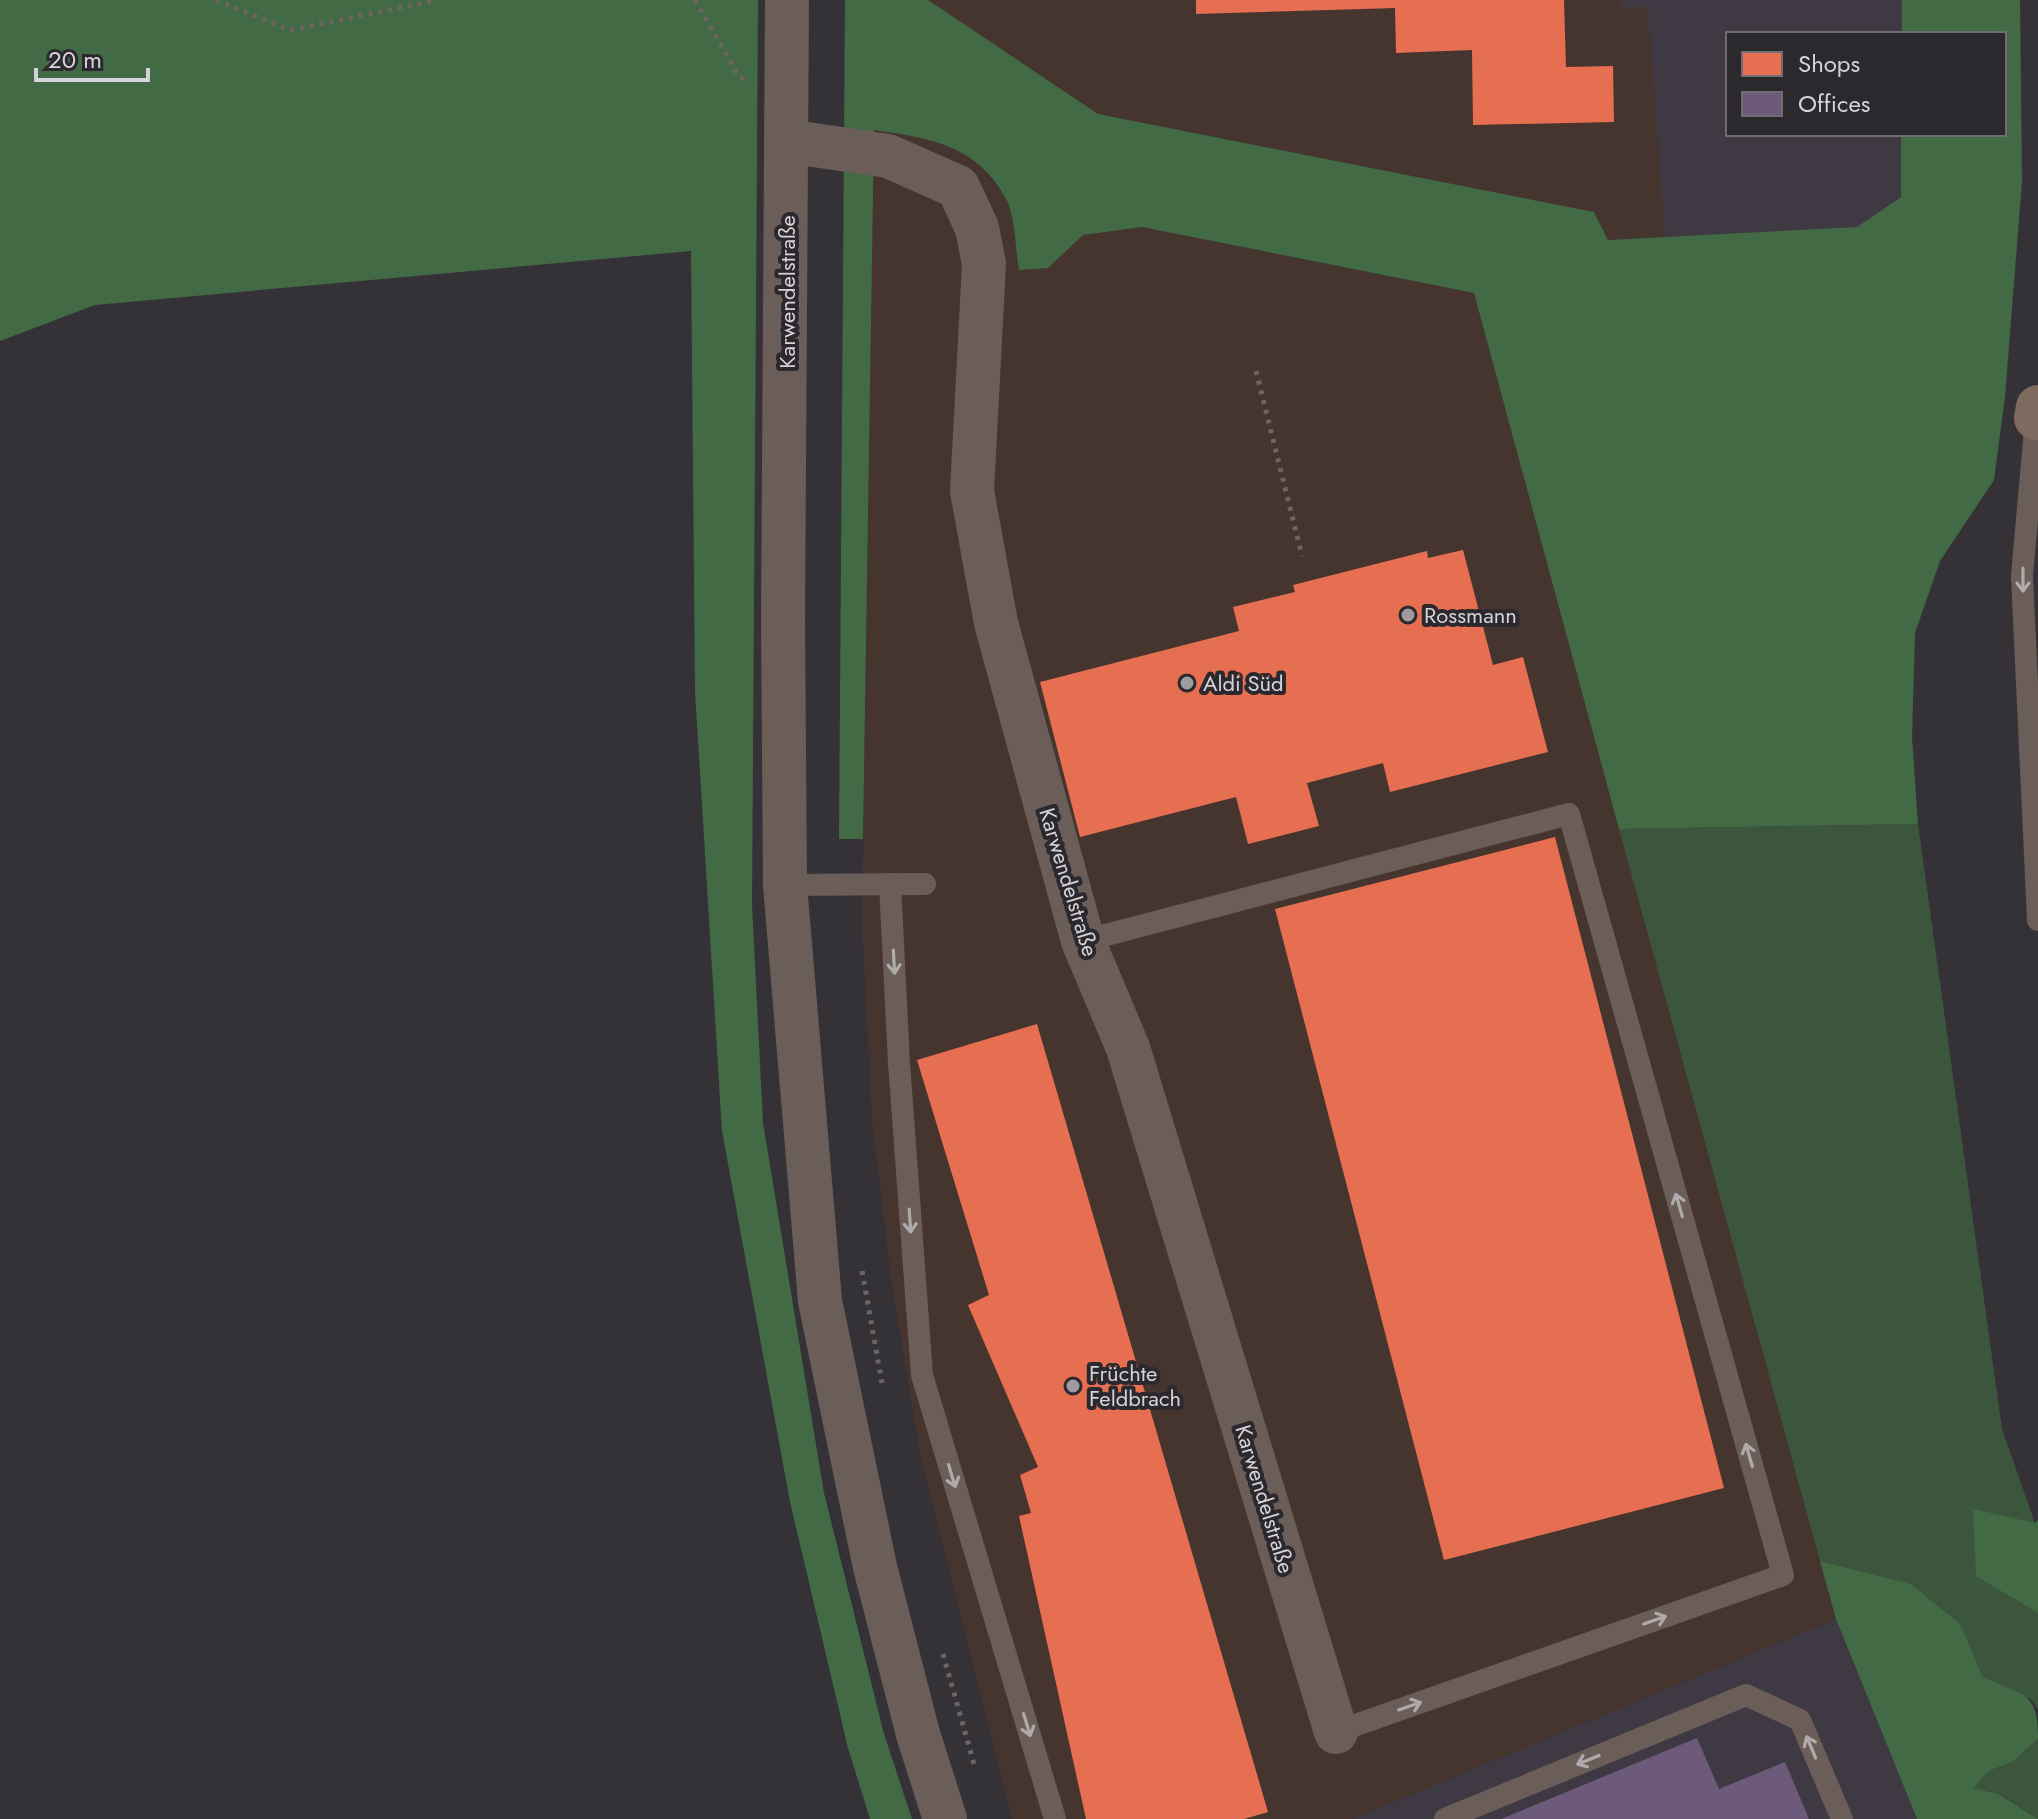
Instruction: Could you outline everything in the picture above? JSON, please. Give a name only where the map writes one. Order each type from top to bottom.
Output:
[{"type":"street","name":"Karwendelstraße","points":[[787,0],[785,885],[820,1301],[875,1567],[918,1734],[945,1819]]},
{"type":"street","name":"Karwendelstraße","points":[[787,141],[888,156],[925,170],[958,187],[977,228],[984,264],[972,491],[996,623],[1083,941],[1128,1048],[1336,1732]]},
{"type":"lane","points":[[2037,413],[2022,576],[2038,920]]},
{"type":"lane","points":[[1083,941],[1569,814],[1783,1575],[1336,1732]]},
{"type":"lane","points":[[890,884],[899,1063],[922,1375],[1055,1819]]},
{"type":"lane","points":[[785,885],[925,884]]},
{"type":"lane","points":[[1445,1819],[1746,1695],[1800,1720],[1842,1819]]},
{"type":"path","points":[[216,0],[290,30],[438,0]]},
{"type":"path","points":[[695,0],[739,77],[750,82]]},
{"type":"path","points":[[1256,371],[1302,556]]},
{"type":"shaded area","points":[[928,0],[1902,0],[1902,32],[1726,32],[1726,136],[1900,136],[1857,227],[1608,240],[1594,212],[1098,114]]},
{"type":"shaded area","points":[[1621,0],[1902,0],[1902,32],[1726,32],[1726,136],[1901,136],[1901,197],[1857,227],[1665,237],[1648,7],[1621,7]]},
{"type":"shaded area","points":[[874,130],[940,140],[976,161],[1007,199],[1048,268],[1083,235],[1142,227],[1474,293],[1836,1619],[1353,1819],[1012,1819],[920,1455],[892,1286],[872,1120],[862,924]]},
{"type":"shaded area","points":[[1836,1619],[1917,1819],[1353,1819]]},
{"type":"green space","points":[[0,0],[758,0],[752,905],[763,1123],[824,1493],[884,1734],[912,1819],[870,1819],[848,1748],[790,1502],[722,1131],[695,691],[691,251],[95,305],[0,341]]},
{"type":"green space","points":[[845,0],[928,0],[1098,114],[1594,212],[1608,240],[1857,227],[1901,197],[1901,136],[2006,136],[2006,32],[1902,32],[1902,0],[2020,0],[2022,181],[2005,397],[1994,480],[1940,561],[1915,633],[1912,738],[1918,824],[1619,829],[1474,293],[1142,227],[1083,235],[1048,268],[1019,270],[1009,205],[980,165],[932,141],[874,130],[863,839],[839,839]]},
{"type":"green space","points":[[1918,824],[2002,1429],[2035,1523],[2038,1709],[2032,1700],[1982,1676],[1959,1624],[1911,1584],[1820,1561],[1619,829]]},
{"type":"green space","points":[[1973,1509],[2035,1523],[2038,1520],[2038,1613],[1976,1576]]},
{"type":"green space","points":[[1820,1561],[1911,1584],[1960,1624],[1982,1676],[2018,1692],[2031,1703],[2038,1739],[2012,1762],[1989,1771],[1973,1788],[1999,1794],[2038,1819],[1917,1819],[1836,1619]]},
{"type":"green space","points":[[2038,1739],[2038,1819],[2000,1794],[1972,1788],[1989,1771],[2012,1762]]},
{"type":"building: Shops","points":[[1196,0],[1564,0],[1566,67],[1613,66],[1614,122],[1473,125],[1472,50],[1396,53],[1395,8],[1196,14]]},
{"type":"building: Shops","points":[[1463,550],[1493,665],[1523,657],[1548,752],[1390,792],[1383,763],[1307,783],[1319,826],[1248,844],[1236,797],[1080,837],[1040,682],[1239,631],[1233,607],[1295,592],[1293,585],[1427,551],[1428,558]]},
{"type":"building: Shops","points":[[1555,837],[1724,1488],[1444,1560],[1275,909]]},
{"type":"building: Shops","name":"Früchte Feldbrach","points":[[1037,1024],[1268,1812],[1244,1819],[1086,1819],[1019,1516],[1031,1513],[1020,1475],[1038,1467],[968,1305],[989,1295],[917,1060]]},
{"type":"building: Offices","points":[[1697,1738],[1719,1789],[1785,1762],[1809,1819],[1501,1819]]},
{"type":"place","name":"Rossmann","points":[[1408,615]]},
{"type":"place","name":"Aldi Süd","points":[[1187,683]]},
{"type":"place","name":"Früchte Feldbrach","points":[[1073,1386]]}]
